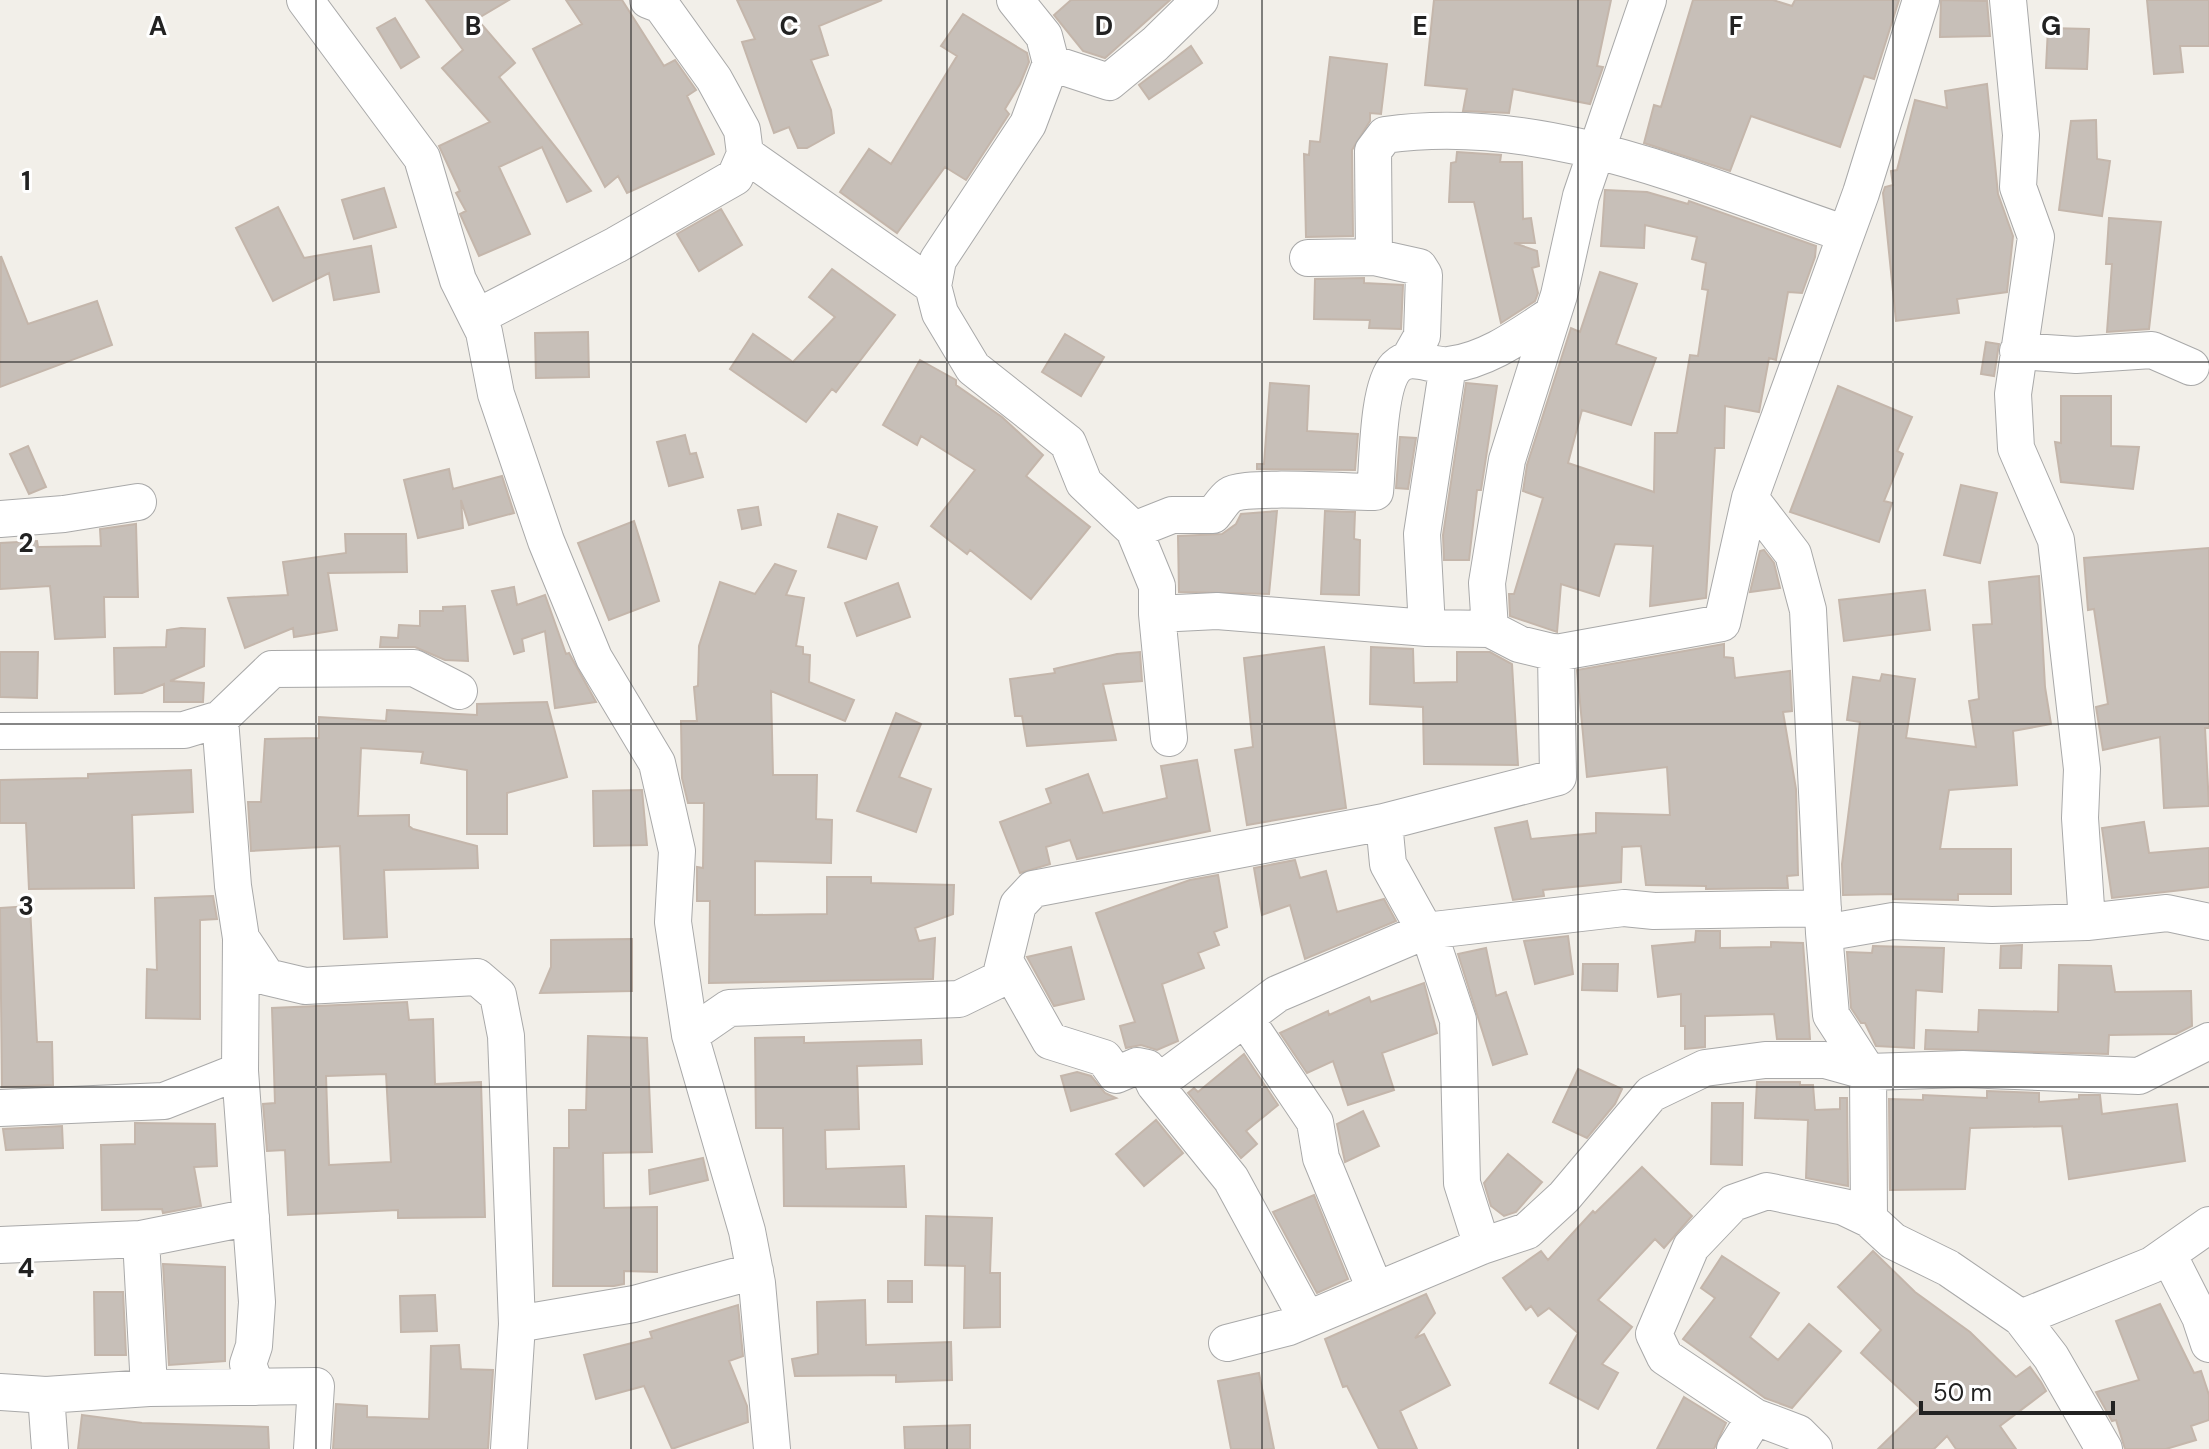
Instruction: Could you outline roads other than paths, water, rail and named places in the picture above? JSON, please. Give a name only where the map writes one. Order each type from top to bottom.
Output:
[{"type":"street","points":[[305,0],[422,158],[458,280],[484,332],[496,394],[546,541],[594,658],[657,763],[677,851],[673,922],[690,1035],[747,1231],[755,1271],[772,1449]]},
{"type":"street","points":[[1015,0],[1044,36],[1051,63],[1028,124],[938,260],[933,286],[940,313],[973,368],[1068,443],[1084,483],[1134,530],[1157,586],[1169,738]]},
{"type":"street","points":[[1051,63],[1109,82],[1155,44],[1200,0]]},
{"type":"street","points":[[1490,629],[1487,583],[1507,460],[1553,314],[1581,196],[1648,0]]},
{"type":"street","points":[[1157,614],[1217,611],[1427,628],[1490,629],[1519,644],[1556,653],[1722,623],[1750,498],[1846,234],[1921,0]]},
{"type":"street","points":[[2008,0],[2021,135],[2018,187],[2036,237],[2013,394],[2016,448],[2056,540],[2076,692],[2087,922]]},
{"type":"street","points":[[477,317],[616,245],[735,177],[745,154],[742,130],[661,2]]},
{"type":"street","points":[[1374,257],[1373,151],[1385,135],[1412,131],[1494,131],[1597,152],[1689,179],[1846,234]]},
{"type":"street","points":[[745,154],[933,286]]},
{"type":"street","points":[[1134,530],[1172,515],[1213,515],[1230,494],[1250,488],[1294,493],[1375,492],[1386,383],[1397,366],[1409,359],[1422,336],[1424,275],[1419,267],[1408,262],[1374,257],[1308,258]]},
{"type":"street","points":[[1409,359],[1448,365],[1499,349],[1553,314]]},
{"type":"street","points":[[2018,351],[2076,355],[2152,350],[2191,367]]},
{"type":"street","points":[[1427,628],[1422,534],[1448,365]]},
{"type":"street","points":[[1750,498],[1793,554],[1808,610],[1831,1015],[1868,1072],[1869,1219]]},
{"type":"street","points":[[0,519],[64,514],[138,502]]},
{"type":"street","points":[[690,1035],[729,1008],[959,999],[1000,979],[1018,905],[1033,889],[1384,822],[1558,777],[1556,653]]},
{"type":"street","points":[[0,731],[184,730],[220,719],[272,669],[414,668],[459,691]]},
{"type":"street","points":[[220,719],[233,886],[241,938],[240,1071],[257,1302],[254,1346],[248,1364],[256,1387]]},
{"type":"street","points":[[1384,822],[1388,864],[1425,931],[1458,1020],[1462,1183],[1482,1246]]},
{"type":"street","points":[[1155,1085],[1277,994],[1425,931],[1624,908],[1824,920],[1992,925],[2087,922],[2167,913],[2209,922]]},
{"type":"street","points":[[241,938],[267,977],[305,986],[477,977],[498,995],[506,1036],[517,1324],[509,1449]]},
{"type":"street","points":[[1006,963],[1050,1041],[1104,1058],[1116,1075],[1137,1066],[1147,1068],[1155,1085],[1231,1179],[1307,1319]]},
{"type":"street","points":[[1245,1018],[1315,1122],[1321,1158],[1370,1277],[1371,1292]]},
{"type":"street","points":[[1227,1343],[1307,1319],[1482,1246],[1527,1231],[1564,1197],[1651,1094],[1705,1068],[1765,1060],[1825,1060],[1868,1072],[1963,1069],[2139,1076],[2209,1041]]},
{"type":"street","points":[[0,1108],[164,1101],[240,1071]]},
{"type":"street","points":[[1814,1449],[1798,1433],[1755,1417],[1665,1357],[1654,1334],[1691,1247],[1733,1203],[1767,1191],[1844,1207],[1869,1219],[1893,1241],[1948,1268],[2021,1318],[2051,1357],[2104,1449]]},
{"type":"street","points":[[0,1245],[141,1239],[251,1217]]},
{"type":"street","points":[[2021,1318],[2169,1256],[2209,1225]]},
{"type":"street","points":[[141,1239],[149,1388]]},
{"type":"street","points":[[2169,1256],[2200,1317],[2209,1344]]},
{"type":"street","points":[[517,1324],[634,1304],[755,1271]]},
{"type":"street","points":[[0,1392],[46,1395],[149,1388],[316,1386],[312,1449]]},
{"type":"street","points":[[46,1395],[50,1449]]},
{"type":"street","points":[[1735,1449],[1755,1417]]}]
